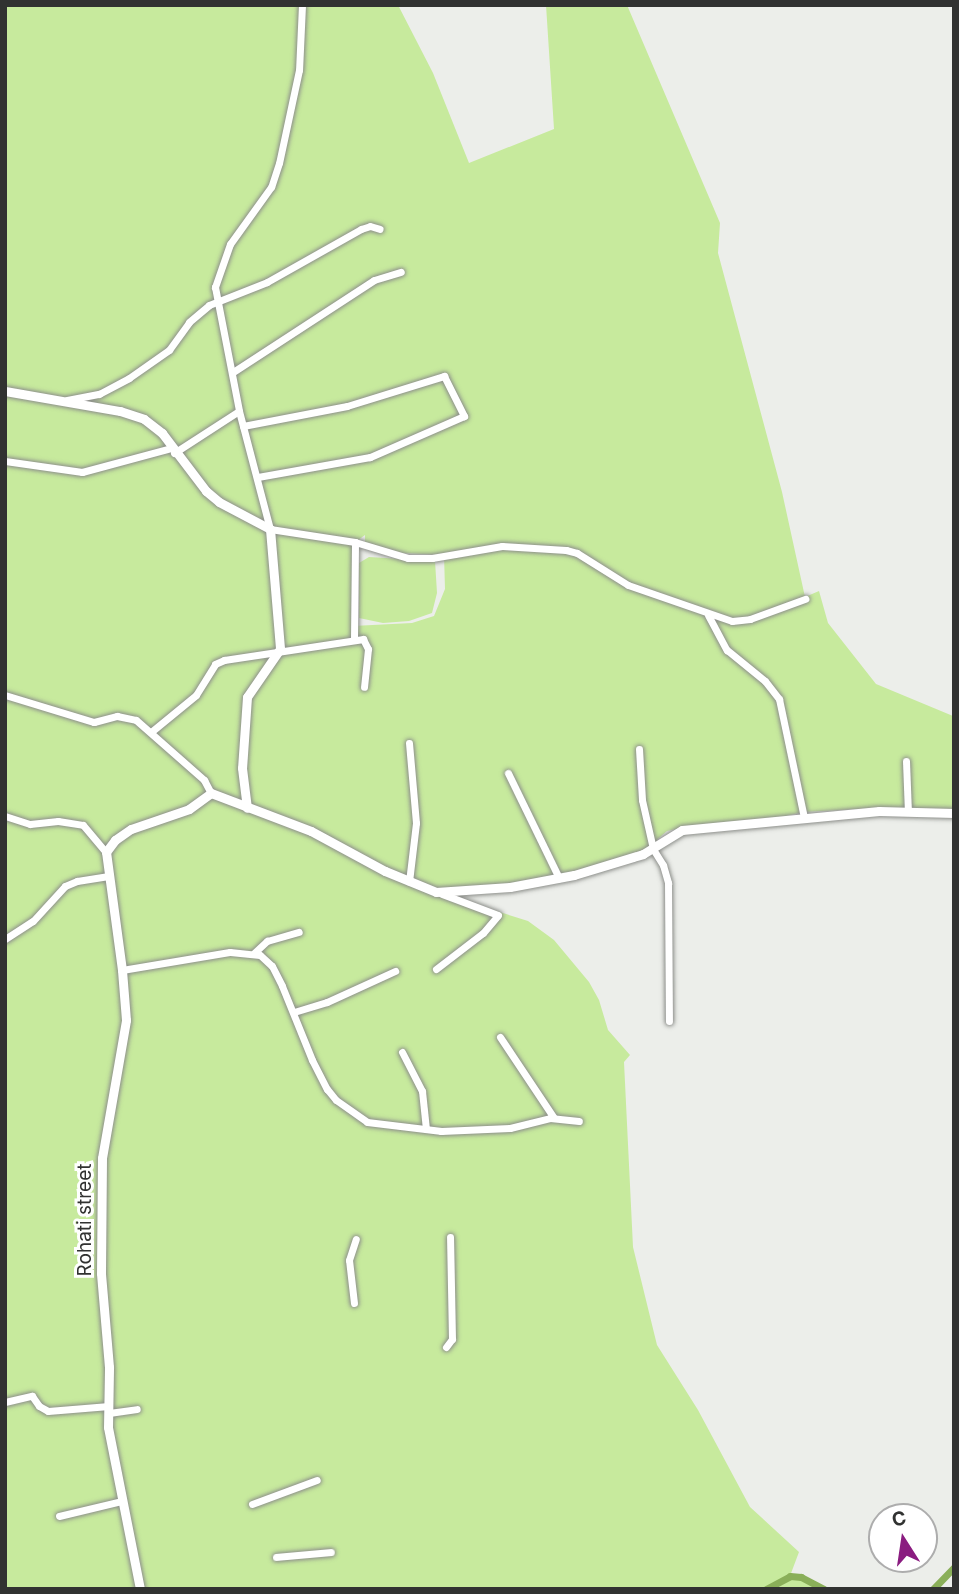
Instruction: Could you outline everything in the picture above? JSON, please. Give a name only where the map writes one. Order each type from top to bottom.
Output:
[{"type":"street","points":[[247,808],[242,768],[247,697],[280,649],[270,529],[239,411],[215,287],[227,252],[271,187],[279,163],[299,70],[302,5]]},
{"type":"street","points":[[59,401],[99,394],[129,378],[169,351],[200,311],[267,282],[361,229],[370,226],[380,229]]},
{"type":"street","points":[[233,372],[374,280],[401,272]]},
{"type":"street","points":[[243,426],[347,407],[444,376],[464,416],[370,457],[258,477]]},
{"type":"street","points":[[5,391],[136,415],[153,424],[219,502],[270,529],[355,542],[395,555],[423,558],[502,547],[566,550],[628,585],[723,620],[745,620],[805,599]]},
{"type":"street","points":[[5,461],[82,472],[173,450],[239,411]]},
{"type":"street","points":[[354,639],[355,542]]},
{"type":"street","points":[[708,615],[727,650],[765,681],[779,699],[804,818]]},
{"type":"street","points":[[151,732],[196,695],[219,661],[280,649],[365,639],[368,649],[364,687]]},
{"type":"street","points":[[5,695],[94,722],[117,716],[141,723],[204,779],[211,793],[311,831],[409,882],[498,915],[482,933],[436,970]]},
{"type":"street","points":[[409,743],[416,823],[409,882]]},
{"type":"street","points":[[639,749],[642,800],[653,849],[663,864],[668,883],[669,1021]]},
{"type":"street","points":[[906,761],[908,811]]},
{"type":"street","points":[[508,773],[559,878]]},
{"type":"street","points":[[5,816],[30,824],[58,821],[83,825],[106,852],[126,831],[181,813],[211,793]]},
{"type":"street","points":[[436,892],[510,887],[559,878],[653,849],[665,838],[681,830],[879,811],[954,813]]},
{"type":"street","name":"Rohati street","points":[[106,852],[122,970],[125,1020],[108,1112],[100,1182],[101,1273],[109,1367],[110,1440],[140,1589]]},
{"type":"street","points":[[5,939],[33,921],[65,886],[77,881],[109,876]]},
{"type":"street","points":[[254,953],[267,941],[299,932]]},
{"type":"street","points":[[122,970],[230,952],[254,953],[272,966],[294,1012],[312,1060],[336,1100],[367,1122],[426,1129],[510,1128],[554,1118],[579,1121]]},
{"type":"street","points":[[294,1012],[327,1002],[395,971]]},
{"type":"street","points":[[500,1037],[554,1118]]},
{"type":"street","points":[[402,1052],[422,1091],[426,1129]]},
{"type":"street","points":[[446,1347],[452,1339],[450,1237]]},
{"type":"street","points":[[354,1303],[349,1260],[356,1239]]},
{"type":"street","points":[[5,1402],[32,1396],[39,1406],[48,1411],[137,1409]]},
{"type":"street","points":[[252,1504],[317,1480]]},
{"type":"street","points":[[59,1516],[122,1501]]},
{"type":"street","points":[[276,1557],[331,1552]]},
{"type":"green space","points":[[5,5],[398,5],[433,73],[469,163],[554,129],[546,5],[627,5],[720,223],[718,253],[782,492],[805,597],[819,591],[828,623],[876,684],[953,716],[954,812],[879,808],[803,812],[773,819],[690,826],[667,831],[638,856],[580,874],[440,893],[528,921],[554,940],[589,982],[599,1000],[608,1030],[630,1055],[624,1062],[633,1247],[657,1345],[698,1410],[750,1507],[799,1552],[790,1576],[801,1578],[823,1589],[5,1589]],"holes":[[[365,535],[365,545],[380,552],[444,555],[445,589],[434,616],[412,623],[353,626],[354,543]]]},
{"type":"green space","points":[[369,557],[435,561],[437,593],[432,613],[409,621],[383,623],[359,618],[359,563]]},
{"type":"waterway","points":[[933,1589],[954,1567]]},
{"type":"waterway","points":[[766,1589],[790,1576],[801,1577],[824,1589]]}]
